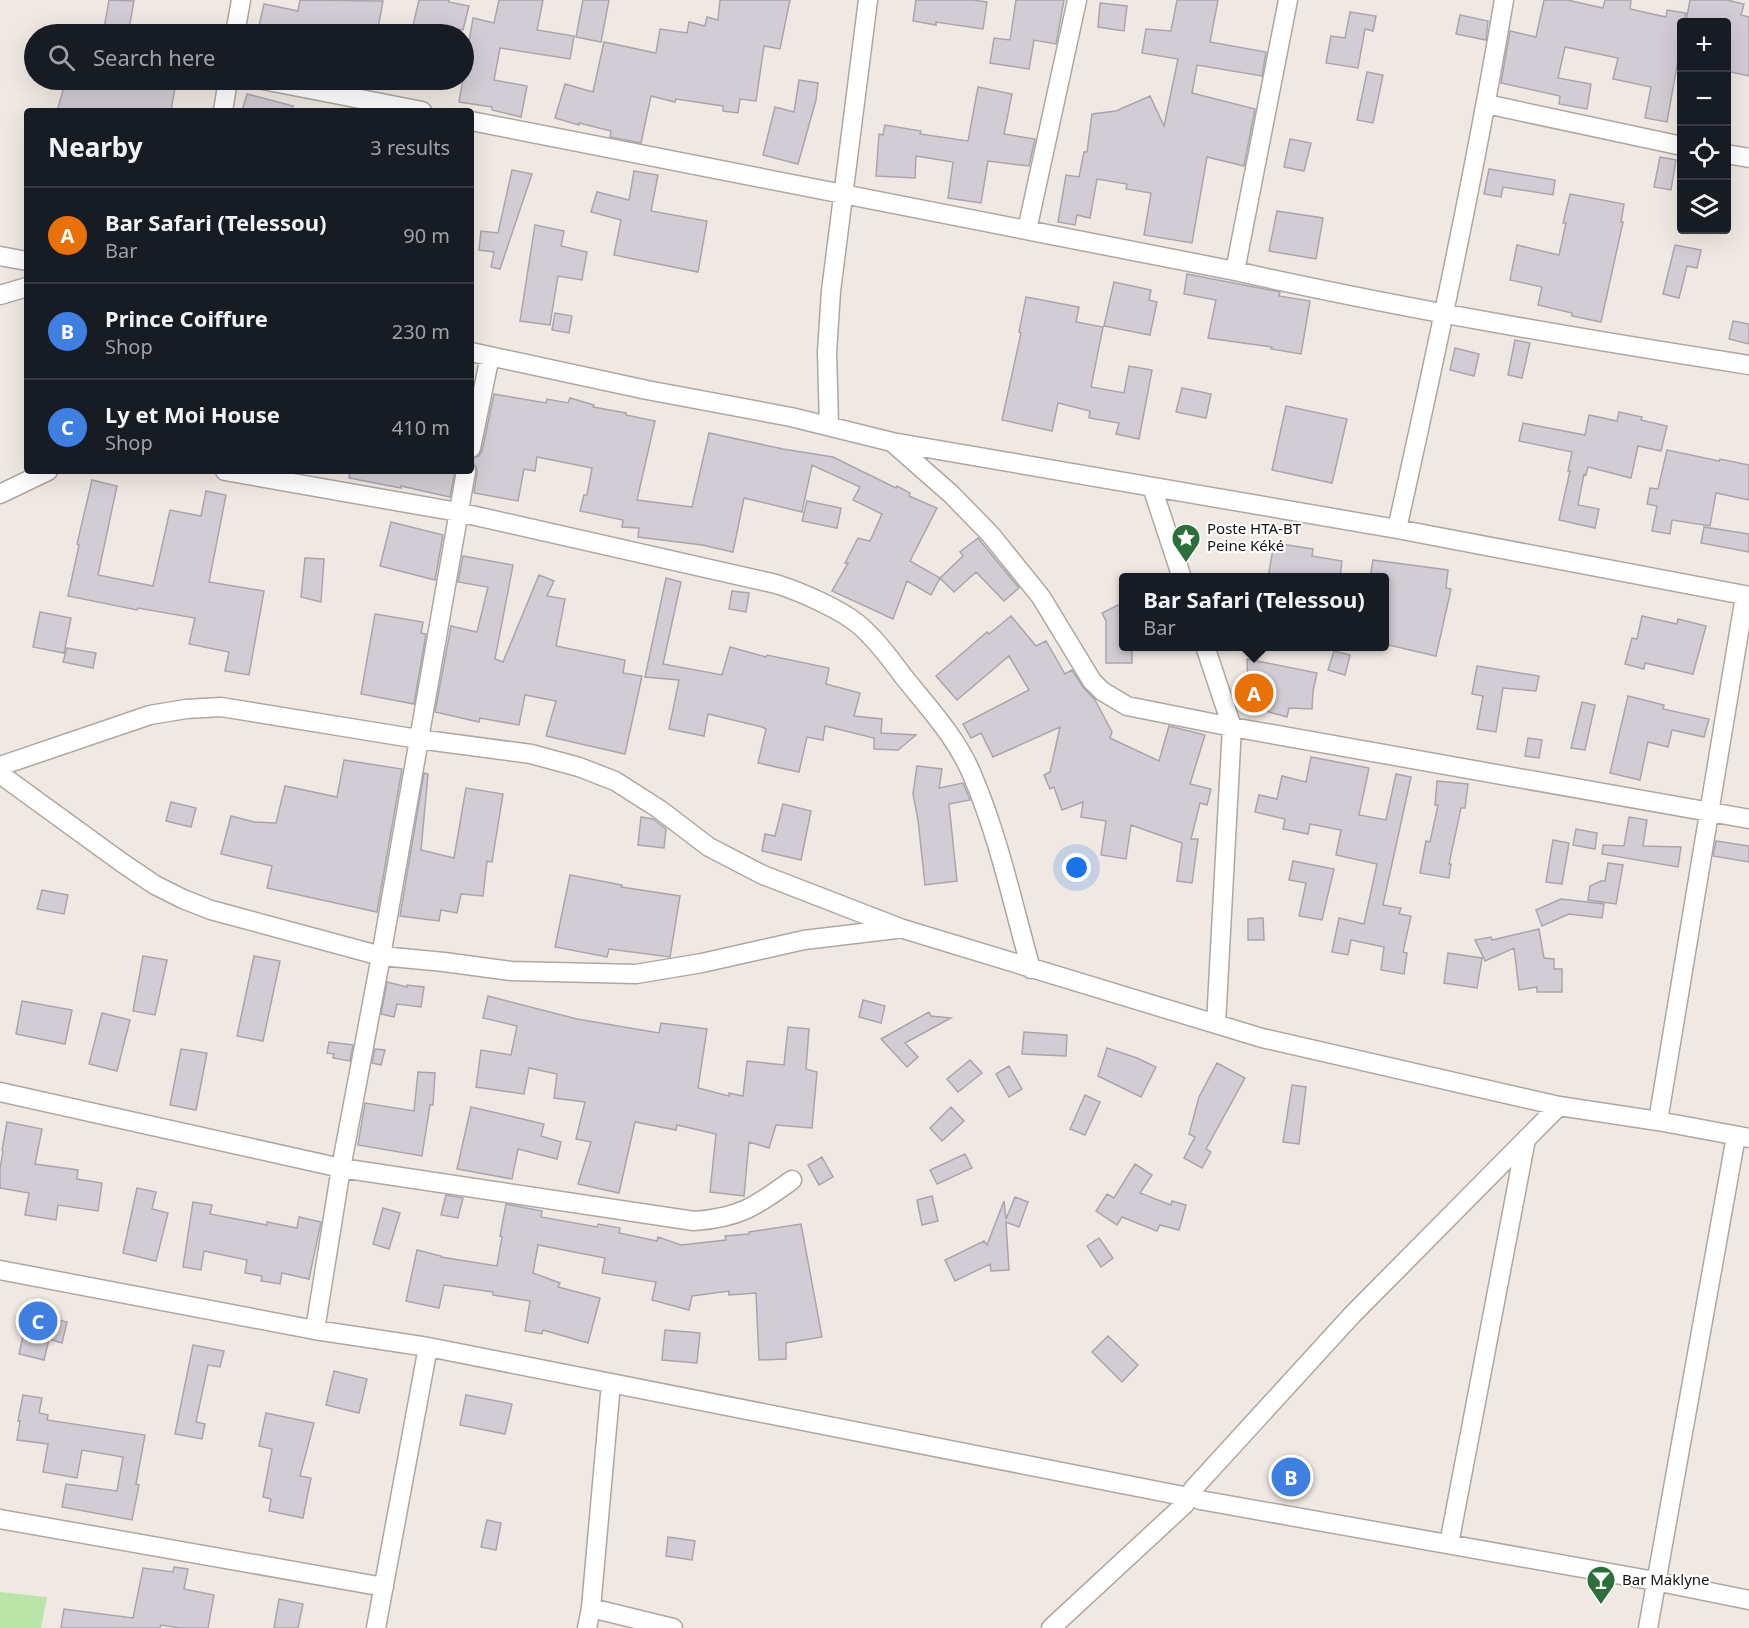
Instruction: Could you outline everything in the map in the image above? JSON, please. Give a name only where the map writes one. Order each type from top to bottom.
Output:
[{"type":"street","points":[[237,24],[241,0]]},
{"type":"street","points":[[829,426],[828,320],[868,0]]},
{"type":"street","points":[[1027,230],[1077,0]]},
{"type":"street","points":[[1234,271],[1288,0]]},
{"type":"street","points":[[1397,529],[1444,314],[1486,104],[1504,0]]},
{"type":"street","points":[[223,108],[226,90]]},
{"type":"street","points":[[314,90],[407,108]]},
{"type":"street","points":[[1486,104],[1677,145]]},
{"type":"street","points":[[474,122],[1234,271],[1338,294],[1749,365]]},
{"type":"street","points":[[1731,155],[1749,158]]},
{"type":"street","points":[[0,256],[24,260]]},
{"type":"street","points":[[0,295],[24,288]]},
{"type":"street","points":[[474,353],[647,390],[791,417],[892,442],[1397,529],[1747,596],[1708,812],[1658,1121]]},
{"type":"street","points":[[474,433],[490,356]]},
{"type":"street","points":[[892,442],[951,494],[991,535],[1041,597],[1092,681],[1102,691],[1127,706],[1232,727],[1749,819]]},
{"type":"street","points":[[0,494],[42,474]]},
{"type":"street","points":[[242,474],[458,512],[776,584],[802,593],[858,624],[888,656],[943,725],[972,773],[989,815],[1031,969]]},
{"type":"street","points":[[315,1330],[465,474]]},
{"type":"street","points":[[1152,487],[1180,573]]},
{"type":"street","points":[[1207,651],[1232,727],[1216,1024]]},
{"type":"street","points":[[0,766],[150,715],[186,709],[221,707],[418,739],[531,754],[579,767],[615,781],[659,808],[709,847],[763,875],[900,928],[1262,1038],[1559,1106],[1742,1137],[1655,1581],[1648,1628]]},
{"type":"street","points":[[0,774],[121,862],[155,885],[183,899],[211,910],[381,956],[511,971],[636,974],[702,963],[804,940],[900,928]]},
{"type":"street","points":[[0,1092],[342,1168],[694,1221],[719,1220],[739,1214],[758,1205],[792,1180]]},
{"type":"street","points":[[1051,1628],[1190,1497],[1352,1316],[1559,1106]]},
{"type":"street","points":[[1449,1544],[1526,1139]]},
{"type":"street","points":[[0,1270],[315,1330],[428,1347],[1190,1497],[1749,1600]]},
{"type":"street","points":[[376,1628],[428,1347]]},
{"type":"street","points":[[587,1628],[591,1608],[611,1383]]},
{"type":"street","points":[[0,1519],[384,1587]]},
{"type":"street","points":[[591,1608],[673,1628]]},
{"type":"green space","points":[[0,1592],[47,1597],[41,1628],[0,1628]]},
{"type":"building","points":[[109,0],[134,1],[130,24],[105,24]]},
{"type":"building","points":[[300,0],[383,1],[379,24],[259,24],[264,4],[298,11]]},
{"type":"building","points":[[419,0],[449,0],[449,2],[469,6],[464,24],[413,24]]},
{"type":"building","points":[[499,0],[543,0],[537,30],[574,36],[570,59],[500,48],[494,80],[527,86],[521,117],[492,110],[492,107],[459,102],[461,90],[474,90],[473,18],[494,23]]},
{"type":"building","points":[[583,0],[609,0],[601,42],[576,37]]},
{"type":"building","points":[[720,0],[790,0],[780,49],[764,46],[756,101],[740,99],[738,113],[723,111],[723,106],[676,99],[675,102],[651,96],[641,143],[610,137],[611,131],[555,118],[565,84],[593,92],[604,42],[656,53],[660,29],[687,33],[689,22],[705,26],[707,17],[718,20]]},
{"type":"building","points":[[916,0],[987,2],[983,29],[913,21]]},
{"type":"building","points":[[1016,0],[1064,0],[1056,44],[1034,40],[1029,69],[990,63],[994,38],[1010,40]]},
{"type":"building","points":[[1177,0],[1218,0],[1210,42],[1266,52],[1262,76],[1197,65],[1192,93],[1255,109],[1244,166],[1207,157],[1192,243],[1144,235],[1151,193],[1126,189],[1127,184],[1097,179],[1090,218],[1077,215],[1075,225],[1058,222],[1066,175],[1079,177],[1084,152],[1087,152],[1092,114],[1116,111],[1150,96],[1164,126],[1178,59],[1142,53],[1146,29],[1171,31]]},
{"type":"building","points":[[1544,0],[1567,0],[1603,8],[1605,0],[1631,0],[1630,9],[1666,17],[1667,10],[1686,13],[1685,18],[1677,18],[1677,66],[1667,122],[1645,118],[1651,87],[1613,79],[1618,58],[1565,47],[1558,78],[1591,84],[1587,109],[1559,104],[1560,96],[1501,83],[1510,31],[1536,37]]},
{"type":"building","points":[[1690,0],[1727,0],[1744,4],[1741,15],[1749,17],[1749,76],[1731,72],[1731,18],[1687,18]]},
{"type":"building","points":[[1100,3],[1127,6],[1124,31],[1098,27]]},
{"type":"building","points":[[1350,12],[1376,16],[1373,31],[1365,29],[1358,68],[1326,63],[1331,36],[1345,38]]},
{"type":"building","points":[[1460,15],[1488,21],[1486,40],[1456,34]]},
{"type":"building","points":[[1367,72],[1383,75],[1373,123],[1357,120]]},
{"type":"building","points":[[799,80],[818,83],[816,100],[798,164],[763,155],[775,107],[794,112]]},
{"type":"building","points":[[978,87],[1012,94],[1004,134],[1035,139],[1029,166],[988,161],[981,203],[948,198],[953,162],[916,156],[915,178],[876,176],[879,134],[883,135],[885,125],[921,131],[920,134],[968,141]]},
{"type":"building","points":[[63,90],[175,90],[172,108],[58,108]]},
{"type":"building","points":[[247,94],[293,106],[293,108],[243,108]]},
{"type":"building","points":[[1290,139],[1311,143],[1304,171],[1284,167]]},
{"type":"building","points":[[1660,157],[1676,160],[1671,190],[1654,187]]},
{"type":"building","points":[[1489,169],[1555,180],[1553,195],[1503,187],[1501,197],[1484,194]]},
{"type":"building","points":[[512,170],[532,174],[500,269],[491,267],[494,252],[479,250],[481,231],[498,233]]},
{"type":"building","points":[[634,171],[658,175],[651,211],[707,221],[698,272],[614,255],[621,220],[591,212],[597,192],[629,200]]},
{"type":"building","points":[[1570,194],[1624,204],[1621,222],[1623,222],[1601,322],[1538,305],[1542,287],[1510,280],[1517,245],[1559,255]]},
{"type":"building","points":[[1277,211],[1323,218],[1316,259],[1269,251]]},
{"type":"building","points":[[535,225],[564,231],[561,246],[587,252],[582,280],[558,276],[550,325],[520,321]]},
{"type":"building","points":[[1675,245],[1701,250],[1697,268],[1687,266],[1679,298],[1663,294]]},
{"type":"building","points":[[1187,274],[1280,292],[1279,296],[1310,301],[1301,354],[1271,349],[1272,347],[1208,338],[1216,300],[1184,294]]},
{"type":"building","points":[[1114,282],[1151,290],[1149,300],[1157,302],[1150,335],[1104,326]]},
{"type":"building","points":[[1026,297],[1079,307],[1076,322],[1103,327],[1091,387],[1124,393],[1129,366],[1152,370],[1139,439],[1116,434],[1119,423],[1089,418],[1090,411],[1058,403],[1052,431],[1002,420],[1021,333],[1019,332]]},
{"type":"building","points":[[555,313],[572,316],[569,333],[552,330]]},
{"type":"building","points":[[1733,321],[1749,324],[1749,344],[1729,339]]},
{"type":"building","points":[[1515,340],[1530,343],[1522,378],[1508,375]]},
{"type":"building","points":[[1455,348],[1479,354],[1474,376],[1450,370]]},
{"type":"building","points":[[1182,388],[1211,394],[1206,418],[1176,412]]},
{"type":"building","points":[[494,394],[546,403],[547,399],[568,403],[570,398],[594,405],[593,407],[655,421],[637,500],[692,507],[709,433],[833,457],[896,488],[897,486],[910,493],[909,496],[937,508],[910,561],[940,578],[931,595],[907,581],[893,619],[832,591],[848,563],[845,563],[858,538],[870,541],[882,514],[853,500],[860,487],[812,465],[802,512],[744,498],[733,552],[702,545],[638,537],[639,528],[622,527],[623,520],[580,511],[584,495],[587,495],[592,468],[537,457],[535,471],[524,469],[518,501],[474,493],[477,472],[474,458],[479,456]]},
{"type":"building","points":[[1286,406],[1347,419],[1332,483],[1272,470]]},
{"type":"building","points":[[1619,412],[1667,426],[1661,451],[1638,446],[1631,478],[1588,467],[1586,475],[1584,474],[1578,505],[1599,509],[1595,528],[1559,520],[1572,452],[1519,441],[1523,423],[1585,435],[1589,415],[1617,421]]},
{"type":"building","points":[[1667,450],[1749,465],[1749,500],[1716,493],[1710,526],[1672,520],[1670,534],[1652,531],[1657,506],[1647,504],[1650,488],[1658,489]]},
{"type":"building","points":[[350,474],[454,474],[450,497],[349,478]]},
{"type":"building","points":[[92,480],[117,486],[98,575],[153,586],[170,510],[201,516],[206,491],[226,495],[209,582],[264,591],[249,675],[225,671],[229,652],[189,644],[195,618],[138,608],[137,610],[68,596]]},
{"type":"building","points":[[807,501],[841,508],[837,528],[802,521]]},
{"type":"building","points":[[391,522],[443,535],[435,580],[380,566]]},
{"type":"building","points":[[1704,527],[1749,534],[1749,552],[1701,543]]},
{"type":"building","points":[[978,538],[1019,588],[1004,601],[976,572],[954,592],[940,578],[963,556],[960,552]]},
{"type":"building","points":[[1274,543],[1313,549],[1312,556],[1342,561],[1341,573],[1269,573]]},
{"type":"building","points":[[463,556],[513,565],[495,659],[503,662],[539,575],[554,581],[547,596],[565,599],[556,646],[625,660],[623,673],[642,676],[625,754],[546,736],[556,701],[525,695],[519,725],[480,718],[479,722],[435,712],[451,626],[477,632],[488,587],[458,582]]},
{"type":"building","points":[[305,558],[324,559],[321,602],[301,597]]},
{"type":"building","points":[[1373,560],[1448,570],[1446,588],[1451,589],[1436,656],[1389,645],[1389,573],[1371,573]]},
{"type":"building","points":[[666,578],[681,582],[663,664],[722,675],[730,647],[766,657],[767,655],[829,668],[826,684],[860,693],[854,716],[882,719],[881,733],[916,735],[898,750],[874,749],[874,738],[825,726],[823,740],[807,737],[799,772],[758,763],[766,729],[762,727],[708,714],[704,736],[669,729],[679,680],[645,677]]},
{"type":"building","points":[[732,591],[749,593],[746,612],[729,609]]},
{"type":"building","points":[[1119,604],[1119,651],[1132,651],[1132,663],[1106,663],[1106,621],[1102,613]]},
{"type":"building","points":[[40,612],[71,618],[64,653],[33,647]]},
{"type":"building","points":[[375,614],[423,622],[421,633],[426,634],[414,704],[361,694]]},
{"type":"building","points":[[1011,616],[1036,646],[1046,641],[1065,674],[1072,670],[1095,700],[1112,732],[1110,738],[1159,761],[1169,726],[1205,735],[1190,784],[1211,789],[1207,805],[1200,803],[1191,839],[1198,839],[1192,883],[1177,881],[1182,843],[1131,825],[1126,859],[1101,855],[1106,821],[1081,817],[1083,802],[1062,810],[1054,787],[1050,789],[1044,775],[1050,772],[1060,727],[993,757],[981,733],[971,738],[963,724],[1029,690],[1009,656],[957,700],[936,676],[987,632],[989,634]]},
{"type":"building","points":[[1642,616],[1677,624],[1678,619],[1706,626],[1693,674],[1645,663],[1644,669],[1625,664],[1632,638],[1637,639]]},
{"type":"building","points":[[67,648],[96,653],[93,668],[63,662]]},
{"type":"building","points":[[1334,651],[1350,655],[1345,675],[1328,670]]},
{"type":"building","points":[[1247,659],[1317,673],[1312,709],[1289,708],[1287,717],[1262,710],[1249,711]]},
{"type":"building","points":[[1477,666],[1539,676],[1536,691],[1503,688],[1496,732],[1477,729],[1483,696],[1472,694]]},
{"type":"building","points":[[1628,696],[1664,705],[1663,709],[1709,719],[1704,737],[1672,730],[1668,747],[1648,742],[1640,780],[1610,773]]},
{"type":"building","points":[[1582,702],[1595,705],[1585,750],[1571,748]]},
{"type":"building","points":[[1528,738],[1542,740],[1539,758],[1525,756]]},
{"type":"building","points":[[1311,757],[1369,768],[1359,815],[1386,820],[1396,774],[1411,777],[1383,905],[1401,908],[1399,914],[1411,916],[1403,952],[1407,953],[1404,974],[1381,970],[1384,947],[1351,940],[1348,955],[1332,952],[1339,918],[1364,924],[1377,864],[1336,855],[1341,830],[1310,824],[1308,834],[1283,829],[1285,819],[1255,812],[1259,795],[1277,799],[1282,776],[1306,782]]},
{"type":"building","points":[[344,760],[402,769],[377,912],[267,888],[272,866],[221,854],[231,816],[254,822],[276,823],[285,786],[337,797]]},
{"type":"building","points":[[917,766],[942,769],[939,788],[963,783],[970,800],[949,804],[957,881],[925,885],[913,794]]},
{"type":"building","points":[[424,773],[428,774],[421,850],[454,858],[466,788],[503,794],[492,862],[487,861],[483,896],[461,894],[457,913],[441,910],[439,921],[400,916]]},
{"type":"building","points":[[1437,781],[1468,784],[1465,808],[1461,808],[1449,864],[1451,864],[1449,878],[1420,873],[1426,841],[1430,842],[1438,805],[1435,805]]},
{"type":"building","points":[[171,802],[196,808],[191,827],[166,821]]},
{"type":"building","points":[[783,804],[811,811],[801,860],[762,851],[765,834],[775,836]]},
{"type":"building","points":[[641,817],[653,819],[666,829],[664,848],[638,845]]},
{"type":"building","points":[[1629,817],[1647,820],[1643,846],[1681,847],[1678,867],[1602,854],[1603,845],[1624,846]]},
{"type":"building","points":[[1576,829],[1597,833],[1595,849],[1573,845]]},
{"type":"building","points":[[1553,840],[1569,843],[1562,884],[1546,882]]},
{"type":"building","points":[[1716,841],[1749,846],[1749,862],[1713,856]]},
{"type":"building","points":[[1293,861],[1334,869],[1322,920],[1299,916],[1306,883],[1289,880]]},
{"type":"building","points":[[1608,863],[1623,865],[1616,904],[1588,900],[1590,886],[1605,881]]},
{"type":"building","points":[[570,875],[622,885],[621,887],[680,896],[670,957],[609,949],[607,957],[555,947]]},
{"type":"building","points":[[42,890],[68,895],[64,914],[37,909]]},
{"type":"building","points":[[1561,899],[1604,904],[1602,918],[1569,914],[1542,926],[1536,910]]},
{"type":"building","points":[[1263,918],[1264,940],[1248,940],[1248,919]]},
{"type":"building","points":[[1539,929],[1544,958],[1554,959],[1554,969],[1562,969],[1562,992],[1537,992],[1537,987],[1519,990],[1514,948],[1485,961],[1475,940],[1491,937],[1492,940]]},
{"type":"building","points":[[1448,953],[1482,958],[1477,988],[1444,983]]},
{"type":"building","points":[[143,956],[167,960],[155,1015],[133,1011]]},
{"type":"building","points":[[254,956],[280,961],[263,1041],[237,1036]]},
{"type":"building","points":[[387,982],[407,987],[407,985],[424,987],[421,1007],[397,1004],[394,1017],[381,1014]]},
{"type":"building","points":[[488,996],[577,1019],[659,1033],[661,1023],[707,1029],[698,1088],[729,1096],[729,1093],[743,1096],[747,1061],[784,1065],[788,1027],[809,1029],[806,1069],[817,1072],[812,1128],[776,1125],[769,1148],[749,1142],[744,1196],[710,1192],[716,1134],[677,1125],[676,1130],[635,1122],[619,1193],[578,1184],[591,1142],[576,1139],[585,1102],[554,1098],[557,1074],[529,1068],[524,1094],[476,1087],[481,1050],[511,1055],[517,1026],[483,1018]]},
{"type":"building","points":[[863,1000],[885,1006],[881,1023],[859,1017]]},
{"type":"building","points":[[22,1001],[72,1010],[65,1044],[16,1034]]},
{"type":"building","points":[[929,1012],[931,1016],[951,1018],[905,1043],[918,1057],[907,1067],[881,1039]]},
{"type":"building","points":[[102,1013],[130,1020],[117,1071],[89,1064]]},
{"type":"building","points":[[1024,1032],[1067,1035],[1066,1056],[1022,1054]]},
{"type":"building","points":[[329,1042],[353,1045],[350,1061],[333,1058],[334,1054],[327,1053]]},
{"type":"building","points":[[1107,1048],[1156,1067],[1141,1097],[1098,1076]]},
{"type":"building","points":[[181,1049],[207,1053],[196,1110],[170,1105]]},
{"type":"building","points":[[375,1049],[385,1050],[381,1065],[372,1063]]},
{"type":"building","points":[[970,1060],[982,1073],[958,1092],[947,1079]]},
{"type":"building","points":[[1217,1063],[1245,1078],[1206,1149],[1211,1152],[1202,1168],[1184,1158],[1195,1137],[1189,1134],[1199,1097]]},
{"type":"building","points":[[1009,1066],[1022,1089],[1009,1097],[996,1074]]},
{"type":"building","points":[[418,1072],[435,1073],[433,1105],[430,1105],[422,1156],[358,1145],[365,1103],[414,1111]]},
{"type":"building","points":[[1292,1085],[1306,1087],[1299,1144],[1283,1142]]},
{"type":"building","points":[[1085,1095],[1100,1102],[1085,1135],[1070,1129]]},
{"type":"building","points":[[471,1107],[544,1124],[541,1136],[561,1142],[557,1159],[518,1149],[512,1179],[457,1169]]},
{"type":"building","points":[[951,1107],[964,1121],[942,1141],[930,1128]]},
{"type":"building","points":[[7,1122],[42,1129],[35,1164],[78,1170],[77,1179],[102,1183],[98,1211],[58,1205],[56,1220],[25,1215],[29,1193],[0,1188],[2,1150]]},
{"type":"building","points":[[965,1154],[972,1168],[937,1184],[930,1170]]},
{"type":"building","points":[[822,1157],[833,1177],[819,1185],[808,1165]]},
{"type":"building","points":[[1135,1164],[1152,1175],[1140,1193],[1171,1205],[1172,1201],[1186,1205],[1179,1230],[1160,1225],[1157,1231],[1122,1217],[1117,1225],[1096,1211],[1107,1194],[1114,1198]]},
{"type":"building","points":[[137,1188],[156,1192],[152,1209],[168,1213],[156,1261],[123,1253]]},
{"type":"building","points":[[446,1195],[463,1198],[458,1218],[441,1215]]},
{"type":"building","points":[[932,1196],[938,1221],[922,1225],[917,1200]]},
{"type":"building","points":[[1015,1197],[1028,1202],[1019,1227],[1006,1222],[1009,1270],[991,1271],[990,1264],[955,1281],[945,1260],[984,1241],[987,1245],[1004,1201],[1006,1219]]},
{"type":"building","points":[[193,1202],[212,1205],[210,1214],[267,1225],[267,1222],[297,1228],[299,1217],[321,1222],[309,1279],[282,1273],[280,1284],[261,1281],[262,1276],[245,1273],[247,1260],[204,1251],[201,1270],[183,1267]]},
{"type":"building","points":[[506,1204],[542,1211],[541,1217],[597,1227],[598,1224],[620,1228],[619,1233],[657,1241],[658,1237],[681,1245],[726,1240],[725,1236],[801,1224],[822,1337],[786,1343],[786,1359],[759,1360],[756,1293],[729,1295],[729,1291],[692,1296],[689,1310],[652,1300],[656,1282],[602,1273],[605,1258],[538,1245],[533,1273],[560,1283],[558,1287],[600,1298],[588,1343],[543,1330],[542,1334],[525,1331],[530,1301],[493,1295],[493,1292],[444,1285],[439,1308],[406,1301],[417,1250],[441,1257],[497,1266]]},
{"type":"building","points":[[383,1208],[400,1213],[389,1249],[373,1244]]},
{"type":"building","points":[[1099,1238],[1113,1258],[1101,1267],[1087,1246]]},
{"type":"building","points":[[28,1313],[67,1322],[62,1343],[49,1339],[44,1360],[19,1354]]},
{"type":"building","points":[[665,1330],[700,1333],[697,1363],[662,1360]]},
{"type":"building","points":[[1108,1336],[1138,1365],[1122,1382],[1092,1352]]},
{"type":"building","points":[[193,1345],[224,1351],[220,1367],[208,1365],[196,1422],[205,1424],[202,1439],[175,1434]]},
{"type":"building","points":[[334,1371],[367,1379],[359,1413],[326,1405]]},
{"type":"building","points":[[23,1395],[42,1398],[39,1413],[48,1415],[47,1420],[145,1435],[132,1520],[62,1507],[66,1484],[117,1491],[123,1457],[82,1450],[77,1478],[43,1472],[48,1444],[17,1440]]},
{"type":"building","points":[[466,1395],[512,1404],[505,1434],[460,1425]]},
{"type":"building","points":[[266,1413],[314,1423],[300,1476],[311,1478],[303,1518],[269,1511],[271,1499],[263,1497],[272,1449],[259,1446]]},
{"type":"building","points":[[487,1520],[501,1523],[496,1550],[481,1547]]},
{"type":"building","points":[[668,1537],[695,1541],[692,1560],[666,1556]]},
{"type":"building","points":[[174,1567],[188,1569],[184,1589],[214,1595],[208,1628],[161,1625],[160,1628],[61,1628],[64,1609],[133,1618],[143,1568],[173,1572]]},
{"type":"building","points":[[279,1599],[303,1604],[298,1628],[274,1628]]},
{"type":"place","name":"Poste HTA-BT Peine Kéké","points":[[1186,564]]},
{"type":"place","name":"Bar Safari (Telessou)","points":[[1254,693]]},
{"type":"place","name":"Ly et Moi House","points":[[38,1321]]},
{"type":"place","name":"Prince Coiffure","points":[[1291,1477]]},
{"type":"place","name":"Bar Maklyne","points":[[1601,1606]]}]
